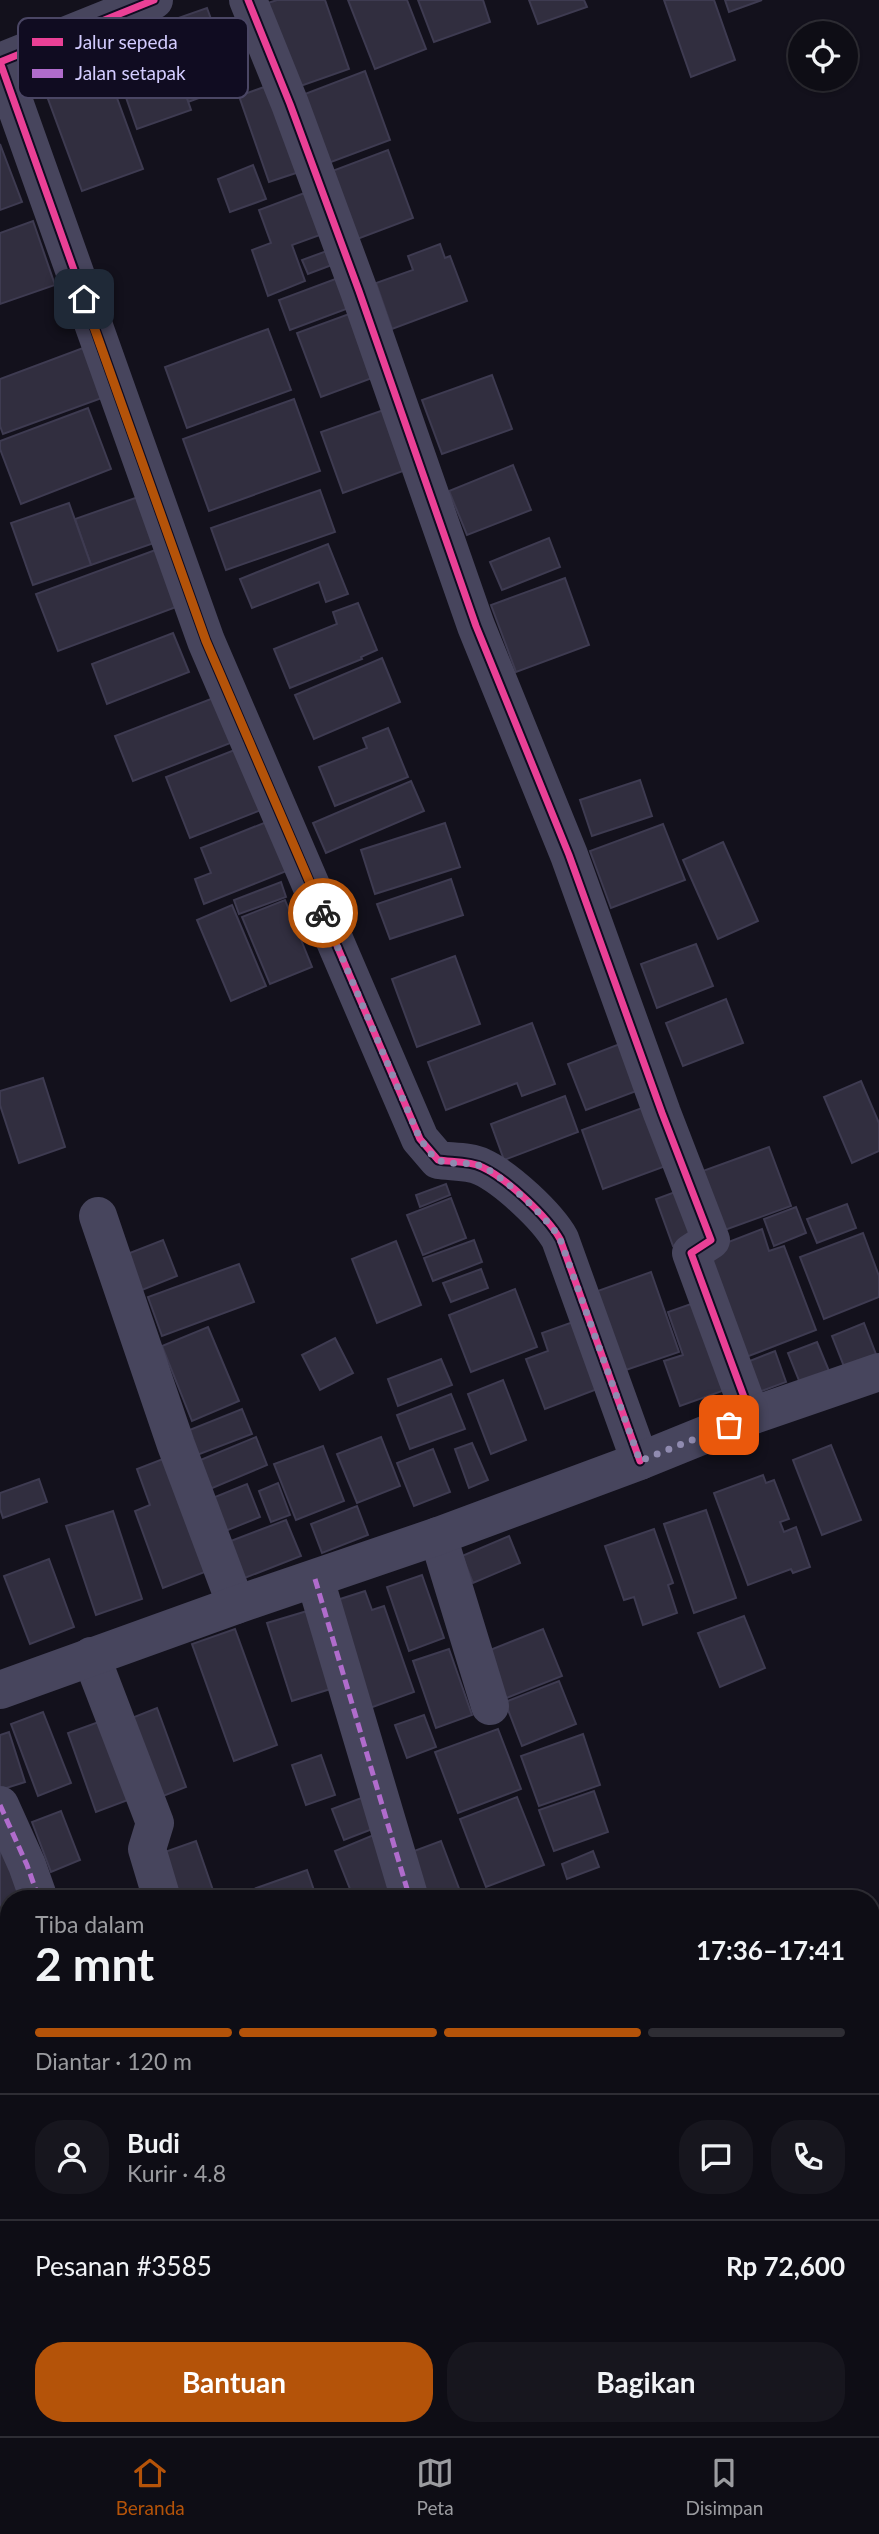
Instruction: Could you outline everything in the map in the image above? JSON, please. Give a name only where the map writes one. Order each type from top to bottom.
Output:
[{"type":"street","points":[[109,18],[154,0]]},
{"type":"street","points":[[248,0],[290,104],[359,291],[476,625],[569,855],[710,1240],[691,1253],[751,1416]]},
{"type":"street","points":[[18,55],[0,62],[206,641],[420,1139],[438,1160],[481,1166],[520,1194],[554,1228],[640,1461]]},
{"type":"street","points":[[98,1216],[176,1445],[236,1605]]},
{"type":"street","points":[[0,1690],[438,1536],[640,1461],[751,1416],[879,1372]]},
{"type":"street","points":[[438,1536],[490,1706]]},
{"type":"street","points":[[315,1579],[407,1890]]},
{"type":"street","points":[[92,1657],[155,1823],[147,1849],[159,1890]]},
{"type":"street","points":[[0,1805],[36,1890]]},
{"type":"building","points":[[277,0],[325,0],[349,69],[292,89],[262,5]]},
{"type":"building","points":[[348,0],[407,0],[426,49],[375,69]]},
{"type":"building","points":[[418,0],[483,0],[490,22],[434,42]]},
{"type":"building","points":[[529,0],[584,0],[587,7],[538,24]]},
{"type":"building","points":[[664,0],[714,0],[735,60],[691,77]]},
{"type":"building","points":[[725,0],[762,0],[729,12]]},
{"type":"building","points":[[207,8],[211,18],[178,18]]},
{"type":"building","points":[[365,71],[390,140],[323,165],[297,97]]},
{"type":"building","points":[[278,82],[308,169],[269,182],[240,98],[248,98],[248,93]]},
{"type":"building","points":[[48,98],[117,98],[143,169],[82,191]]},
{"type":"building","points":[[126,98],[187,98],[191,110],[137,129]]},
{"type":"building","points":[[0,144],[22,202],[0,210]]},
{"type":"building","points":[[388,150],[413,218],[352,241],[327,173]]},
{"type":"building","points":[[253,165],[266,199],[230,212],[218,179]]},
{"type":"building","points":[[315,189],[331,231],[292,245],[305,281],[268,296],[252,250],[271,243],[259,210]]},
{"type":"building","points":[[33,221],[55,285],[0,304],[0,233]]},
{"type":"building","points":[[440,244],[445,258],[450,256],[467,301],[392,329],[376,283],[413,270],[408,256]]},
{"type":"building","points":[[335,248],[340,262],[308,274],[302,260]]},
{"type":"building","points":[[346,275],[357,305],[290,330],[279,300]]},
{"type":"building","points":[[360,310],[383,374],[321,397],[297,333]]},
{"type":"building","points":[[268,329],[291,390],[187,428],[165,367]]},
{"type":"building","points":[[83,348],[102,398],[3,434],[0,426],[0,379]]},
{"type":"building","points":[[492,375],[512,429],[442,454],[422,400]]},
{"type":"building","points":[[294,399],[320,471],[209,511],[183,439]]},
{"type":"building","points":[[392,407],[414,467],[343,493],[321,432]]},
{"type":"building","points":[[88,408],[111,469],[21,504],[0,449],[0,441]]},
{"type":"building","points":[[513,465],[531,510],[467,535],[449,491]]},
{"type":"building","points":[[320,490],[335,532],[226,570],[211,528]]},
{"type":"building","points":[[141,496],[157,542],[91,565],[75,519]]},
{"type":"building","points":[[69,503],[91,565],[33,585],[11,523]]},
{"type":"building","points":[[549,538],[560,567],[502,590],[490,562]]},
{"type":"building","points":[[328,544],[348,594],[326,602],[319,582],[252,608],[240,579]]},
{"type":"building","points":[[158,549],[179,606],[58,651],[36,594]]},
{"type":"building","points":[[565,578],[589,645],[516,672],[491,605]]},
{"type":"building","points":[[358,603],[377,650],[361,657],[362,659],[290,688],[274,649],[337,624],[333,612]]},
{"type":"building","points":[[173,633],[189,672],[107,704],[92,664]]},
{"type":"building","points":[[382,658],[400,702],[314,739],[295,695]]},
{"type":"building","points":[[216,697],[233,742],[133,781],[115,736]]},
{"type":"building","points":[[388,728],[408,777],[335,806],[319,767],[367,748],[363,738]]},
{"type":"building","points":[[237,749],[261,810],[190,838],[166,777]]},
{"type":"building","points":[[640,780],[652,816],[592,836],[580,800]]},
{"type":"building","points":[[411,781],[424,811],[326,853],[313,823]]},
{"type":"building","points":[[269,821],[289,870],[204,904],[195,879],[211,873],[201,848]]},
{"type":"building","points":[[445,823],[460,867],[375,894],[361,850]]},
{"type":"building","points":[[663,824],[685,880],[611,908],[590,851]]},
{"type":"building","points":[[723,842],[758,921],[718,939],[683,860]]},
{"type":"building","points":[[451,879],[463,915],[390,939],[377,904]]},
{"type":"building","points":[[281,882],[286,897],[239,914],[234,900]]},
{"type":"building","points":[[285,900],[312,967],[270,984],[242,917]]},
{"type":"building","points":[[232,905],[266,986],[231,1001],[197,920]]},
{"type":"building","points":[[696,944],[713,986],[657,1008],[641,964]]},
{"type":"building","points":[[455,956],[480,1024],[417,1047],[392,979]]},
{"type":"building","points":[[726,999],[743,1043],[683,1066],[666,1023]]},
{"type":"building","points":[[532,1023],[555,1084],[522,1096],[517,1083],[446,1110],[428,1062]]},
{"type":"building","points":[[630,1040],[647,1087],[586,1110],[568,1064]]},
{"type":"building","points":[[43,1078],[65,1147],[19,1163],[0,1105],[0,1091]]},
{"type":"building","points":[[861,1081],[879,1123],[879,1151],[852,1163],[824,1097]]},
{"type":"building","points":[[565,1096],[578,1132],[504,1160],[491,1124]]},
{"type":"building","points":[[653,1104],[674,1163],[603,1189],[582,1130]]},
{"type":"building","points":[[769,1147],[791,1206],[722,1231],[700,1172]]},
{"type":"building","points":[[446,1184],[450,1195],[420,1207],[416,1195]]},
{"type":"building","points":[[686,1188],[703,1235],[673,1246],[656,1199]]},
{"type":"building","points":[[451,1198],[466,1238],[423,1255],[407,1215]]},
{"type":"building","points":[[847,1204],[856,1228],[817,1243],[807,1219]]},
{"type":"building","points":[[796,1207],[806,1233],[774,1246],[764,1219]]},
{"type":"building","points":[[762,1229],[769,1251],[784,1246],[816,1330],[741,1359],[700,1253]]},
{"type":"building","points":[[863,1233],[879,1276],[879,1297],[824,1319],[800,1257]]},
{"type":"building","points":[[163,1240],[177,1276],[137,1292],[122,1256]]},
{"type":"building","points":[[474,1240],[482,1262],[433,1281],[424,1258]]},
{"type":"building","points":[[396,1241],[421,1305],[377,1323],[352,1259]]},
{"type":"building","points":[[239,1264],[254,1302],[162,1336],[148,1297]]},
{"type":"building","points":[[481,1269],[488,1288],[451,1302],[443,1283]]},
{"type":"building","points":[[651,1272],[679,1352],[620,1372],[592,1293]]},
{"type":"building","points":[[515,1289],[537,1347],[471,1372],[449,1315]]},
{"type":"building","points":[[708,1298],[739,1385],[680,1406],[664,1361],[683,1355],[668,1312]]},
{"type":"building","points":[[573,1322],[600,1388],[545,1409],[526,1359],[548,1351],[542,1333]]},
{"type":"building","points":[[864,1323],[877,1357],[845,1369],[832,1336]]},
{"type":"building","points":[[208,1327],[239,1401],[192,1421],[162,1346]]},
{"type":"building","points":[[335,1338],[353,1373],[320,1390],[302,1355]]},
{"type":"building","points":[[817,1342],[829,1371],[800,1383],[788,1353]]},
{"type":"building","points":[[775,1351],[786,1382],[759,1392],[747,1362]]},
{"type":"building","points":[[441,1359],[452,1385],[398,1406],[388,1379]]},
{"type":"building","points":[[503,1380],[526,1440],[491,1454],[468,1394]]},
{"type":"building","points":[[451,1394],[465,1429],[410,1449],[397,1415]]},
{"type":"building","points":[[242,1409],[252,1434],[197,1455],[187,1431]]},
{"type":"building","points":[[256,1437],[267,1465],[210,1489],[198,1461]]},
{"type":"building","points":[[381,1437],[400,1486],[357,1503],[337,1454]]},
{"type":"building","points":[[472,1443],[488,1480],[469,1488],[455,1449]]},
{"type":"building","points":[[831,1445],[861,1520],[822,1535],[793,1460]]},
{"type":"building","points":[[323,1446],[344,1501],[296,1520],[274,1464]]},
{"type":"building","points":[[433,1449],[450,1492],[414,1506],[397,1463]]},
{"type":"building","points":[[168,1457],[210,1570],[163,1588],[135,1511],[150,1505],[137,1469]]},
{"type":"building","points":[[763,1475],[766,1483],[774,1480],[789,1519],[780,1522],[784,1532],[796,1527],[810,1567],[793,1573],[791,1569],[748,1585],[714,1493]]},
{"type":"building","points":[[39,1479],[47,1502],[3,1518],[0,1493]]},
{"type":"building","points":[[278,1483],[290,1515],[271,1522],[259,1491]]},
{"type":"building","points":[[247,1484],[260,1517],[223,1532],[210,1499]]},
{"type":"building","points":[[357,1506],[368,1535],[322,1553],[311,1524]]},
{"type":"building","points":[[706,1510],[736,1598],[694,1613],[664,1524]]},
{"type":"building","points":[[113,1511],[142,1599],[96,1615],[66,1526]]},
{"type":"building","points":[[286,1520],[301,1556],[242,1579],[228,1542]]},
{"type":"building","points":[[654,1529],[673,1583],[668,1585],[677,1613],[643,1625],[634,1597],[624,1600],[605,1546]]},
{"type":"building","points":[[509,1536],[520,1563],[473,1583],[462,1556]]},
{"type":"building","points":[[49,1559],[74,1627],[30,1644],[4,1576]]},
{"type":"building","points":[[422,1575],[444,1638],[409,1651],[387,1587]]},
{"type":"building","points":[[365,1591],[372,1610],[384,1606],[414,1692],[370,1708],[334,1601]]},
{"type":"building","points":[[317,1608],[340,1686],[292,1701],[267,1623]]},
{"type":"building","points":[[744,1616],[765,1668],[720,1687],[698,1633]]},
{"type":"building","points":[[235,1629],[277,1745],[234,1761],[192,1644]]},
{"type":"building","points":[[543,1629],[562,1676],[504,1699],[485,1652]]},
{"type":"building","points":[[449,1649],[472,1715],[436,1728],[413,1661]]},
{"type":"building","points":[[559,1681],[576,1724],[522,1746],[505,1702]]},
{"type":"building","points":[[157,1708],[186,1787],[153,1800],[124,1721]]},
{"type":"building","points":[[43,1712],[71,1783],[38,1796],[11,1724]]},
{"type":"building","points":[[424,1715],[436,1747],[407,1758],[395,1725]]},
{"type":"building","points":[[107,1719],[136,1797],[96,1812],[68,1733]]},
{"type":"building","points":[[498,1729],[521,1789],[458,1813],[435,1752]]},
{"type":"building","points":[[9,1732],[25,1782],[0,1790],[0,1735]]},
{"type":"building","points":[[583,1734],[600,1785],[539,1806],[521,1756]]},
{"type":"building","points":[[321,1755],[335,1795],[306,1805],[292,1765]]},
{"type":"building","points":[[594,1791],[608,1832],[554,1851],[539,1810]]},
{"type":"building","points":[[372,1794],[383,1825],[344,1840],[332,1809]]},
{"type":"building","points":[[517,1797],[544,1865],[486,1887],[460,1819]]},
{"type":"building","points":[[61,1811],[80,1860],[51,1872],[32,1822]]},
{"type":"building","points":[[376,1834],[398,1890],[350,1890],[335,1851]]},
{"type":"building","points":[[196,1841],[213,1890],[167,1890],[156,1855]]},
{"type":"building","points":[[441,1841],[460,1890],[420,1890],[406,1854]]},
{"type":"building","points":[[0,1849],[25,1890],[0,1890]]},
{"type":"building","points":[[593,1851],[599,1867],[567,1879],[562,1864]]},
{"type":"building","points":[[307,1870],[314,1890],[251,1890]]},
{"type":"marked path","points":[[315,1579],[407,1890]]},
{"type":"marked path","points":[[0,1805],[36,1890]]},
{"type":"cycle path","points":[[109,18],[154,0]]},
{"type":"cycle path","points":[[248,0],[290,104],[359,291],[476,626],[569,855],[711,1240],[691,1253],[751,1416]]},
{"type":"cycle path","points":[[18,55],[0,62],[206,641],[420,1139],[438,1160],[472,1164],[492,1172],[525,1198],[554,1230],[560,1239],[640,1461]]},
{"type":"way so far","points":[[323,913],[420,1139],[428,1150],[438,1160],[481,1166],[520,1194],[554,1228],[640,1461],[729,1425]]},
{"type":"route","points":[[84,299],[206,641],[323,913]]}]
